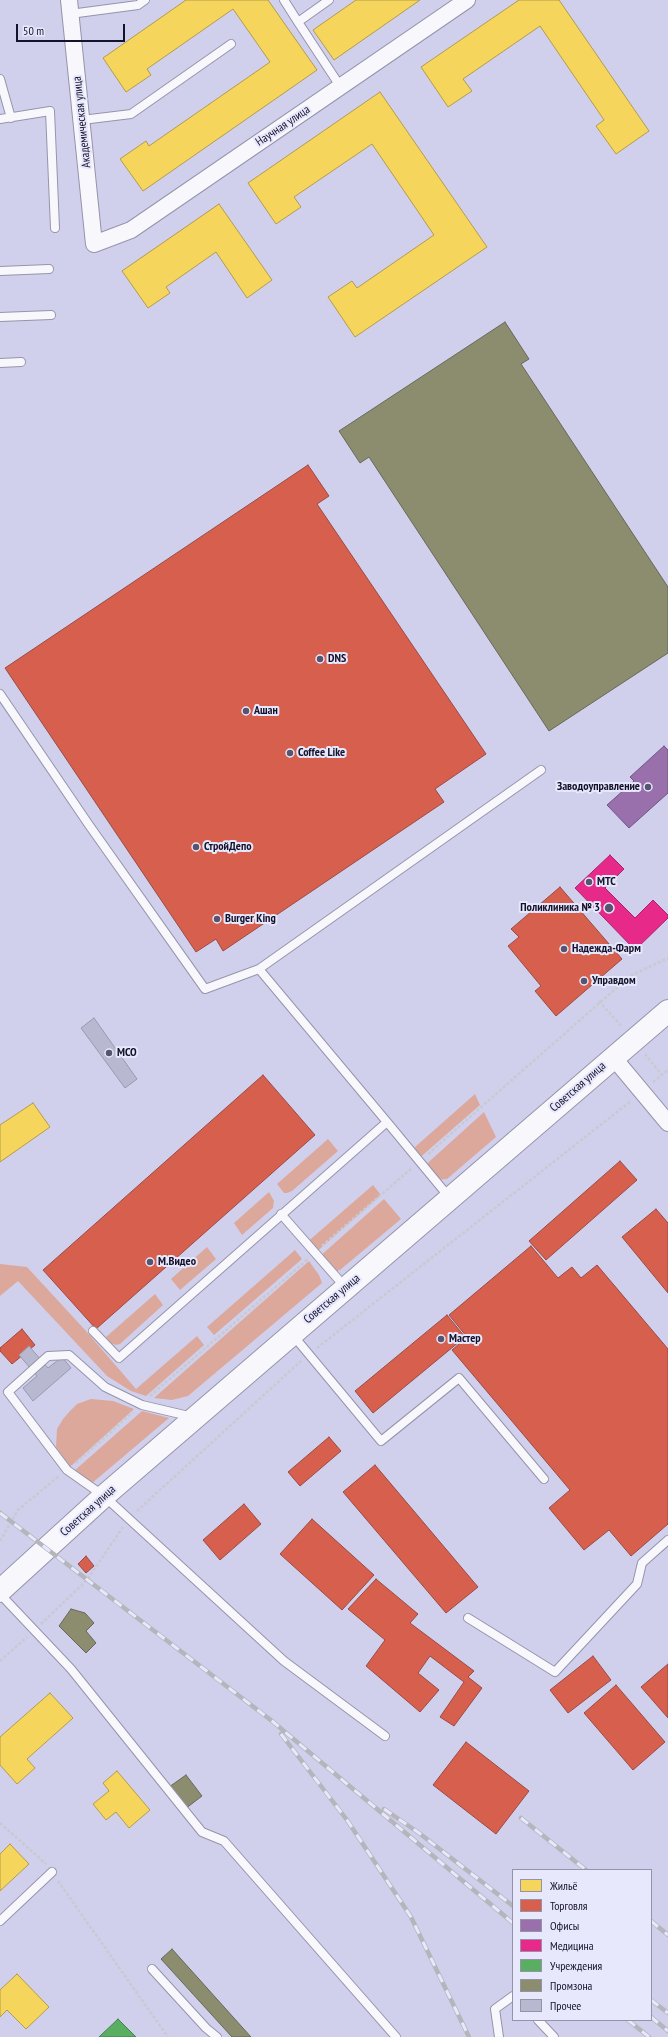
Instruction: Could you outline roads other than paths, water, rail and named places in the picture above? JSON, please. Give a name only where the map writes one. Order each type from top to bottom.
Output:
[{"type":"main road","name":"Советская улица","points":[[0,1591],[104,1496],[346,1288],[449,1197],[668,1011]]},
{"type":"street","name":"Научная улица","points":[[94,244],[131,230],[467,0]]},
{"type":"street","name":"Академическая улица","points":[[70,7],[94,244]]},
{"type":"street","points":[[613,1057],[668,1123]]},
{"type":"lane","points":[[70,7],[138,5],[146,0]]},
{"type":"lane","points":[[284,0],[340,86]]},
{"type":"lane","points":[[298,22],[330,0]]},
{"type":"lane","points":[[82,120],[131,114],[231,44]]},
{"type":"lane","points":[[0,79],[11,118]]},
{"type":"lane","points":[[0,119],[50,111],[54,228]]},
{"type":"lane","points":[[0,271],[49,269]]},
{"type":"lane","points":[[0,317],[51,315]]},
{"type":"lane","points":[[0,362],[21,362]]},
{"type":"lane","points":[[0,694],[88,825],[205,989],[259,969],[541,770]]},
{"type":"lane","points":[[259,969],[449,1197]]},
{"type":"lane","points":[[93,1331],[118,1358],[387,1122]]},
{"type":"lane","points":[[281,1214],[314,1254],[346,1288]]},
{"type":"lane","points":[[291,1334],[381,1441],[459,1378],[544,1479]]},
{"type":"lane","points":[[195,1417],[142,1405],[105,1387],[69,1355],[48,1356],[8,1392],[67,1470],[104,1496],[284,1662],[385,1736]]},
{"type":"lane","points":[[468,1618],[555,1672],[637,1584],[642,1563],[668,1540]]},
{"type":"lane","points":[[0,1594],[71,1669],[202,1832],[224,1841],[396,2037]]},
{"type":"lane","points":[[0,1921],[52,1872]]},
{"type":"lane","points":[[152,1969],[217,2037]]},
{"type":"lane","points":[[499,2037],[495,2009],[512,1997]]},
{"type":"lane","points":[[539,2021],[554,2037]]},
{"type":"railway","points":[[0,1513],[272,1721],[512,1922]]},
{"type":"railway","points":[[281,1734],[347,1820],[411,1917],[469,2037]]},
{"type":"railway","points":[[384,1809],[419,1833],[512,1905]]},
{"type":"railway","points":[[521,1818],[585,1869]]},
{"type":"railway","points":[[652,1922],[668,1935]]},
{"type":"railway","points":[[652,2001],[668,2013]]},
{"type":"railway","points":[[652,2018],[668,2031]]},
{"type":"railway","points":[[629,2021],[649,2037]]},
{"type":"place","name":"DNS","points":[[320,659]]},
{"type":"place","name":"Ашан","points":[[246,711]]},
{"type":"place","name":"Coffee Like","points":[[290,753]]},
{"type":"place","name":"Заводоуправление","points":[[648,787]]},
{"type":"place","name":"СтройДепо","points":[[196,847]]},
{"type":"place","name":"МТС","points":[[589,882]]},
{"type":"place","name":"Поликлиника № 3","points":[[609,908]]},
{"type":"place","name":"Burger King","points":[[217,919]]},
{"type":"place","name":"Надежда-Фарм","points":[[564,949]]},
{"type":"place","name":"Управдом","points":[[584,981]]},
{"type":"place","name":"МСО","points":[[109,1053]]},
{"type":"place","name":"М.Видео","points":[[150,1262]]},
{"type":"place","name":"Мастер","points":[[441,1339]]}]
